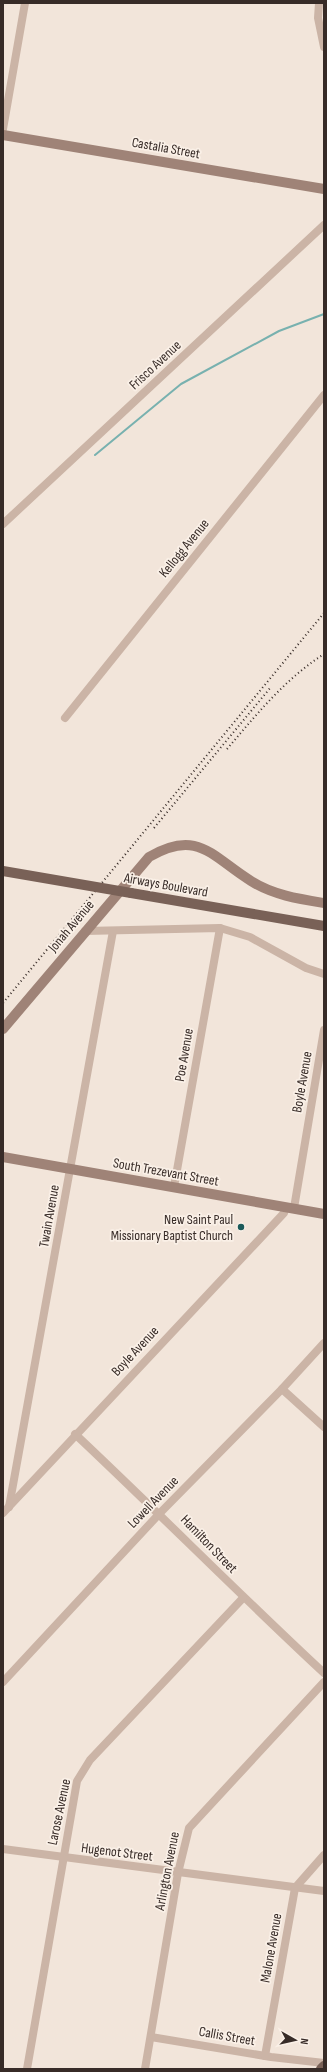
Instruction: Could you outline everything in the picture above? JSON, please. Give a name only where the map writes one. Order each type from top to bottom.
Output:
[{"type":"main road","name":"Airways Boulevard","points":[[3,871],[324,926]]},
{"type":"main road","points":[[321,2069],[324,2064]]},
{"type":"street","points":[[3,129],[25,3]]},
{"type":"street","points":[[319,3],[318,18],[324,47]]},
{"type":"street","name":"Castalia Street","points":[[3,135],[324,189]]},
{"type":"street","name":"Frisco Avenue","points":[[3,524],[324,225]]},
{"type":"street","name":"Kellogg Avenue","points":[[65,718],[324,395]]},
{"type":"street","name":"Jonah Avenue","points":[[3,1029],[149,857],[166,847],[188,844],[210,851],[252,881],[272,891],[283,896],[324,903]]},
{"type":"street","points":[[85,931],[220,928],[250,937],[306,968],[324,974]]},
{"type":"street","name":"Poe Avenue","points":[[174,1187],[220,928]]},
{"type":"street","name":"Twain Avenue","points":[[6,1510],[113,931]]},
{"type":"street","name":"Boyle Avenue","points":[[6,1510],[290,1208],[324,1030]]},
{"type":"street","name":"South Trezevant Street","points":[[3,1157],[324,1214]]},
{"type":"street","name":"Lowell Avenue","points":[[3,1682],[160,1513],[282,1389],[324,1342]]},
{"type":"street","points":[[282,1389],[324,1427]]},
{"type":"street","name":"Hamilton Street","points":[[76,1434],[160,1513],[243,1598],[324,1673]]},
{"type":"street","name":"Larose Avenue","points":[[27,2069],[77,1781],[90,1760],[243,1598]]},
{"type":"street","name":"Arlington Avenue","points":[[145,2069],[178,1873],[188,1828],[324,1682]]},
{"type":"street","name":"Hugenot Street","points":[[3,1849],[324,1891]]},
{"type":"street","points":[[295,1888],[324,1856]]},
{"type":"street","name":"Malone Avenue","points":[[265,2056],[295,1888]]},
{"type":"street","name":"Callis Street","points":[[151,2037],[324,2064]]},
{"type":"waterway","points":[[95,455],[181,384],[279,331],[324,314]]},
{"type":"railway","points":[[3,1003],[324,613]]},
{"type":"railway","points":[[227,749],[284,686],[297,674],[324,654]]},
{"type":"railway","points":[[154,828],[271,687]]},
{"type":"place","name":"New Saint Paul Missionary Baptist Church","points":[[241,1227]]}]
